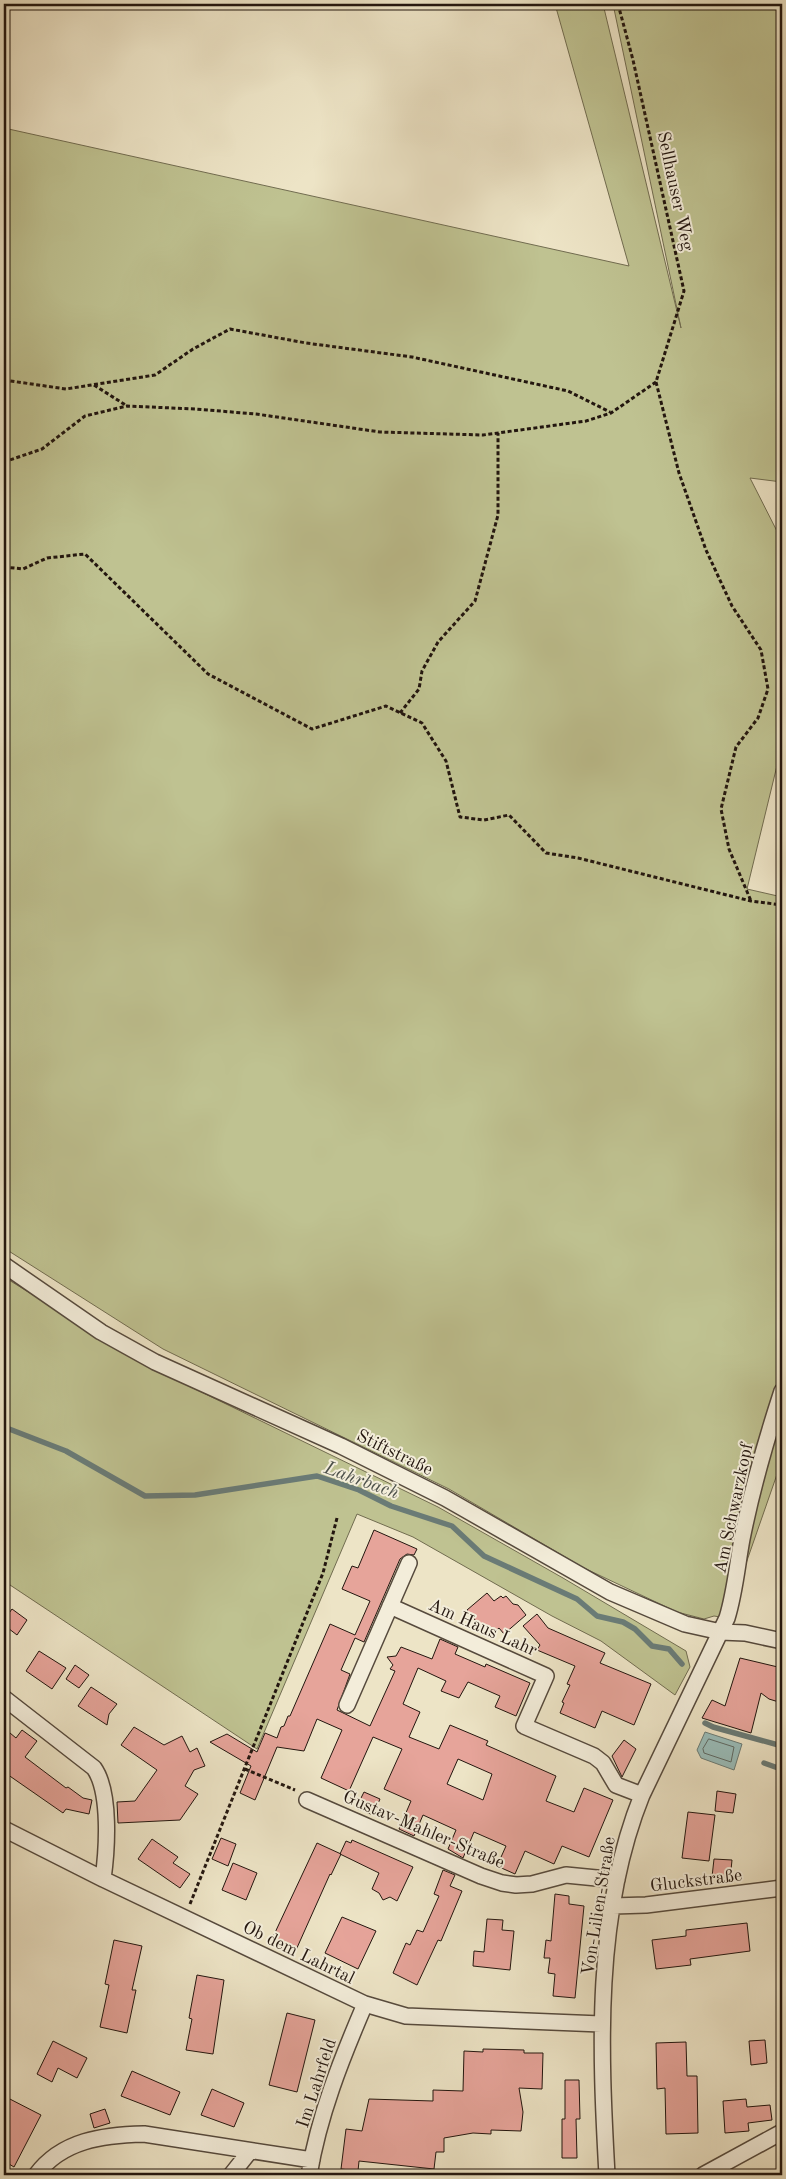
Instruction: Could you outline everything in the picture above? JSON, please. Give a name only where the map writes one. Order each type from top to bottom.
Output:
[{"type":"street","name":"Stiftstraße","points":[[4,1265],[101,1332],[155,1362],[341,1446],[445,1498],[610,1592],[685,1624],[721,1632],[745,1633],[782,1641]]},
{"type":"street","name":"Am Schwarzkopf","points":[[721,1632],[734,1598],[742,1540],[755,1477],[782,1391]]},
{"type":"street","points":[[347,1705],[409,1563]]},
{"type":"street","name":"Am Haus Lahr","points":[[390,1606],[546,1676],[524,1726],[594,1756],[603,1763],[616,1785],[642,1795]]},
{"type":"street","name":"Von-Lilien-Straße","points":[[607,2175],[601,2074],[602,2024],[606,1958],[617,1880],[632,1820],[642,1795],[721,1632]]},
{"type":"street","points":[[4,1698],[94,1768],[100,1776],[103,1786],[107,1848],[103,1879]]},
{"type":"street","name":"Gustav-Mahler-Straße","points":[[307,1800],[481,1876],[502,1883],[516,1885],[532,1884],[566,1875],[617,1880]]},
{"type":"street","name":"Ob dem Lahrtal","points":[[4,1829],[103,1879],[365,2004],[406,2016],[602,2024]]},
{"type":"street","name":"Gluckstraße","points":[[613,1906],[646,1905],[782,1888]]},
{"type":"street","name":"Im Lahrfeld","points":[[309,2175],[328,2097],[341,2060],[365,2004]]},
{"type":"street","points":[[703,2175],[782,2132]]},
{"type":"street","points":[[36,2175],[50,2159],[61,2151],[78,2144],[121,2135],[144,2134],[312,2160]]},
{"type":"street","points":[[232,2175],[250,2151]]},
{"type":"path","name":"Sellhauser Weg","points":[[618,4],[633,60],[684,291],[656,382]]},
{"type":"path","points":[[4,380],[66,389],[155,375],[193,349],[230,329],[306,343],[412,357],[568,391],[611,413]]},
{"type":"path","points":[[4,462],[42,449],[85,416],[127,406],[256,414],[380,432],[483,435],[586,421],[611,413],[656,382],[679,473],[706,550],[732,606],[761,650],[768,689],[758,718],[736,747],[720,809],[729,849],[751,902]]},
{"type":"path","points":[[94,384],[127,406]]},
{"type":"path","points":[[400,713],[420,689],[422,671],[438,642],[475,602],[498,514],[498,433]]},
{"type":"path","points":[[4,568],[23,569],[47,558],[85,554],[208,674],[312,729],[386,706],[422,723],[446,761],[460,817],[484,820],[509,814],[546,853],[578,858],[751,902],[782,905]]},
{"type":"path","points":[[184,1917],[323,1573],[337,1518]]},
{"type":"path","points":[[245,1769],[300,1792],[307,1800]]},
{"type":"green space","points":[[555,4],[603,4],[681,328],[613,4],[782,4],[782,482],[750,478],[782,541],[782,745],[747,889],[782,897],[782,1460],[727,1618],[714,1616],[704,1619],[677,1612],[584,1568],[449,1489],[163,1349],[4,1248],[4,128],[629,266]]},
{"type":"green space","points":[[4,1277],[152,1368],[438,1507],[686,1651],[690,1667],[675,1695],[601,1641],[552,1616],[413,1537],[357,1514],[257,1749],[4,1581]]},
{"type":"water","points":[[705,1732],[742,1744],[734,1770],[701,1758],[697,1750]]},
{"type":"building","points":[[374,1530],[417,1549],[414,1555],[407,1554],[400,1559],[364,1642],[355,1638],[341,1670],[350,1674],[337,1710],[370,1726],[395,1671],[390,1669],[393,1665],[387,1657],[396,1656],[401,1647],[432,1659],[440,1639],[458,1647],[455,1654],[485,1667],[486,1664],[530,1683],[516,1716],[495,1707],[500,1696],[468,1682],[459,1698],[441,1691],[446,1681],[418,1668],[403,1704],[420,1712],[409,1737],[439,1749],[450,1725],[488,1741],[486,1745],[556,1776],[546,1801],[574,1812],[584,1788],[613,1800],[589,1857],[562,1846],[554,1864],[525,1851],[515,1874],[497,1866],[506,1846],[474,1832],[463,1858],[448,1849],[456,1830],[423,1815],[414,1836],[399,1829],[411,1801],[384,1789],[402,1749],[373,1737],[349,1791],[321,1778],[342,1730],[317,1719],[304,1751],[277,1747],[255,1800],[240,1793],[251,1766],[210,1742],[227,1734],[257,1752],[265,1733],[277,1738],[281,1727],[284,1726],[288,1716],[290,1716],[330,1624],[355,1635],[370,1601],[342,1589],[352,1566],[358,1568]],"holes":[[[458,1759],[492,1774],[483,1800],[447,1784]]]},
{"type":"building","points":[[487,1593],[494,1601],[501,1596],[503,1598],[506,1596],[513,1604],[518,1605],[526,1615],[504,1634],[499,1628],[489,1637],[467,1610]]},
{"type":"building","points":[[12,1609],[27,1620],[17,1635],[4,1625],[4,1620]]},
{"type":"building","points":[[537,1614],[548,1628],[605,1653],[600,1663],[651,1684],[634,1725],[602,1711],[595,1728],[560,1713],[564,1703],[562,1702],[570,1685],[567,1684],[575,1666],[537,1650],[540,1645],[523,1626]]},
{"type":"building","points":[[39,1651],[66,1668],[52,1689],[26,1671]]},
{"type":"building","points":[[740,1658],[782,1668],[782,1703],[769,1699],[761,1693],[751,1733],[702,1718],[712,1700],[725,1706]]},
{"type":"building","points":[[75,1665],[89,1675],[79,1688],[66,1679]]},
{"type":"building","points":[[91,1687],[117,1704],[109,1714],[107,1725],[78,1706]]},
{"type":"building","points":[[134,1727],[164,1745],[182,1736],[190,1752],[197,1748],[205,1766],[194,1770],[185,1786],[198,1794],[180,1820],[118,1823],[117,1802],[135,1801],[157,1770],[121,1745]]},
{"type":"building","points":[[4,1728],[16,1738],[22,1730],[37,1741],[25,1757],[66,1788],[68,1787],[83,1798],[92,1800],[89,1814],[66,1809],[63,1813],[4,1772]]},
{"type":"building","points":[[624,1740],[636,1749],[622,1777],[612,1756]]},
{"type":"building","points":[[717,1791],[736,1794],[733,1813],[715,1811]]},
{"type":"building","points":[[364,1792],[380,1799],[373,1815],[356,1808]]},
{"type":"building","points":[[688,1812],[715,1815],[709,1861],[682,1858]]},
{"type":"building","points":[[221,1838],[236,1844],[228,1866],[212,1859]]},
{"type":"building","points":[[152,1839],[178,1857],[173,1863],[190,1874],[180,1888],[138,1859]]},
{"type":"building","points":[[352,1840],[413,1867],[397,1901],[390,1897],[383,1900],[379,1893],[372,1889],[379,1873],[340,1854],[346,1841],[351,1843]]},
{"type":"building","points":[[317,1843],[341,1854],[296,1950],[272,1939]]},
{"type":"building","points":[[714,1859],[732,1860],[730,1880],[712,1877]]},
{"type":"building","points":[[233,1863],[257,1873],[246,1900],[222,1890]]},
{"type":"building","points":[[443,1870],[455,1875],[450,1886],[462,1891],[441,1941],[438,1940],[417,1985],[393,1973],[406,1943],[410,1945],[417,1930],[423,1932],[439,1896],[434,1894]]},
{"type":"building","points":[[555,1894],[569,1896],[569,1904],[584,1906],[575,1998],[553,1996],[555,1974],[548,1973],[550,1958],[544,1958],[546,1940],[551,1941]]},
{"type":"building","points":[[342,1917],[376,1931],[358,1969],[325,1953]]},
{"type":"building","points":[[487,1919],[503,1920],[502,1930],[514,1931],[510,1970],[473,1966],[474,1951],[484,1952]]},
{"type":"building","points":[[747,1923],[750,1951],[690,1959],[691,1965],[656,1969],[652,1940],[686,1936],[686,1930]]},
{"type":"building","points":[[114,1940],[142,1946],[132,1990],[136,1990],[127,2033],[100,2027],[109,1985],[105,1984]]},
{"type":"building","points":[[197,1975],[224,1980],[213,2054],[186,2050],[192,2019],[189,2018]]},
{"type":"building","points":[[287,2013],[315,2020],[297,2092],[269,2085]]},
{"type":"building","points":[[765,2040],[767,2063],[751,2065],[749,2041]]},
{"type":"building","points":[[53,2041],[87,2058],[77,2078],[58,2068],[52,2082],[37,2074]]},
{"type":"building","points":[[686,2042],[687,2076],[697,2076],[698,2133],[666,2134],[665,2088],[657,2089],[656,2043]]},
{"type":"building","points":[[483,2049],[524,2050],[524,2053],[543,2053],[542,2089],[519,2088],[523,2112],[521,2131],[491,2130],[491,2134],[473,2133],[444,2138],[444,2152],[436,2152],[434,2169],[359,2161],[358,2171],[341,2169],[346,2129],[362,2131],[369,2099],[433,2101],[433,2090],[463,2091],[464,2051],[483,2052]]},
{"type":"building","points":[[132,2071],[180,2092],[170,2115],[121,2096]]},
{"type":"building","points":[[565,2080],[579,2080],[580,2119],[576,2119],[577,2158],[562,2158]]},
{"type":"building","points":[[212,2089],[244,2103],[234,2127],[201,2115]]},
{"type":"building","points":[[4,2096],[41,2115],[14,2167],[4,2161]]},
{"type":"building","points":[[746,2099],[747,2107],[770,2105],[772,2120],[748,2123],[749,2131],[725,2133],[723,2101]]},
{"type":"building","points":[[105,2109],[110,2123],[94,2128],[90,2114]]},
{"type":"waterway","name":"Lahrbach","points":[[4,1427],[66,1451],[145,1496],[195,1495],[317,1476],[359,1490],[391,1506],[452,1526],[484,1556],[577,1599],[597,1616],[623,1622],[635,1629],[652,1646],[669,1649],[682,1664]]},
{"type":"waterway","name":"Lahrbach","points":[[705,1723],[713,1727],[782,1746]]},
{"type":"waterway","points":[[764,1763],[778,1768]]}]
